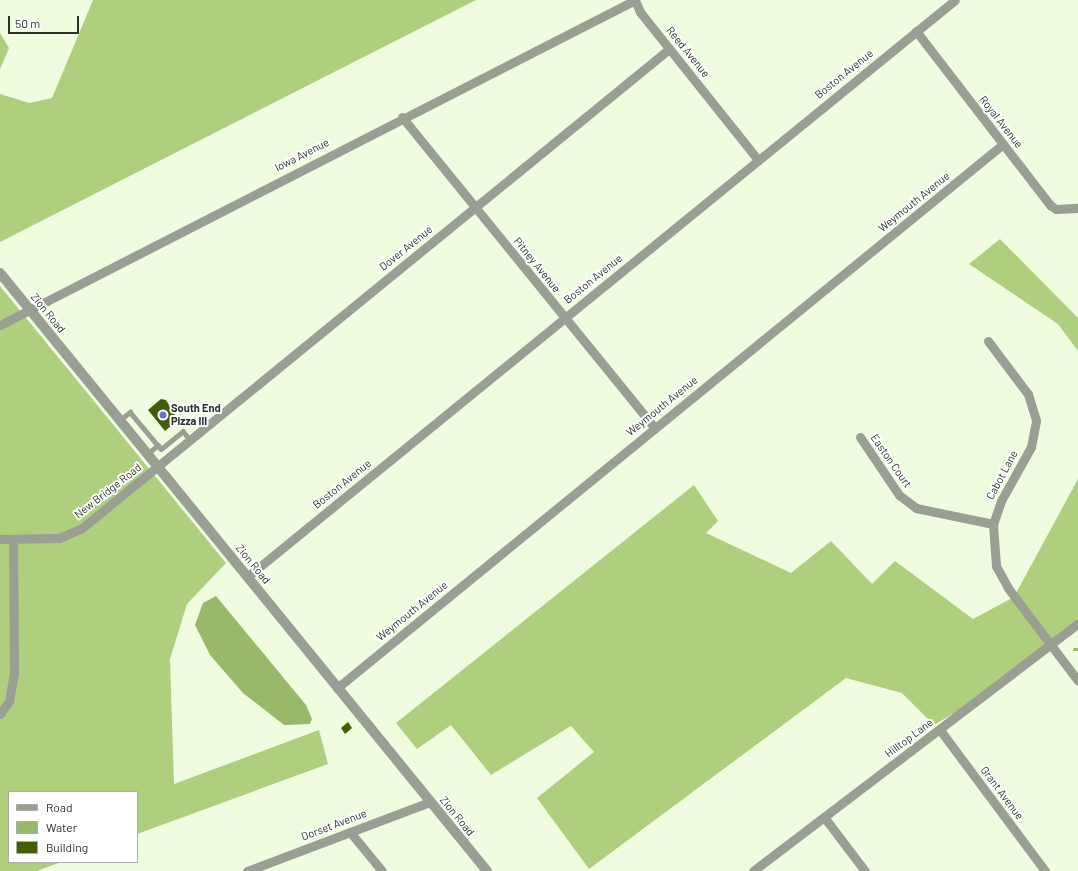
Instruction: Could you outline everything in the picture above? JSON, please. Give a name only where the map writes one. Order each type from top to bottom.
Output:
[{"type":"street","name":"Reed Avenue","points":[[588,25],[635,0],[640,12],[758,160]]},
{"type":"street","name":"Boston Avenue","points":[[247,577],[955,0]]},
{"type":"street","name":"Iowa Avenue","points":[[0,325],[29,308],[402,117],[588,25]]},
{"type":"street","name":"Royal Avenue","points":[[916,32],[1053,207],[1078,208]]},
{"type":"street","name":"Dover Avenue","points":[[158,467],[669,49]]},
{"type":"street","name":"Pitney Avenue","points":[[402,117],[655,428]]},
{"type":"street","name":"Weymouth Avenue","points":[[338,688],[1003,144]]},
{"type":"street","name":"Zion Road","points":[[0,273],[487,871]]},
{"type":"street","name":"Cabot Lane","points":[[988,341],[1028,394],[1036,421],[1031,447],[1001,501],[993,524],[994,555],[1001,577],[1078,681]]},
{"type":"street","name":"Easton Court","points":[[860,437],[900,495],[916,508],[993,524]]},
{"type":"street","name":"New Bridge Road","points":[[0,539],[70,534],[158,467]]},
{"type":"street","points":[[0,714],[9,701],[14,674],[13,539]]},
{"type":"street","name":"Hilltop Lane","points":[[753,871],[940,730],[1078,623]]},
{"type":"street","name":"Grant Avenue","points":[[940,730],[1045,871]]},
{"type":"street","name":"Dorset Avenue","points":[[247,871],[430,802]]},
{"type":"street","points":[[824,817],[865,871]]},
{"type":"street","points":[[350,832],[382,871]]},
{"type":"lane","points":[[120,420],[130,412],[161,449],[183,431],[190,440]]},
{"type":"lane","points":[[148,454],[158,446]]},
{"type":"shaded area","points":[[93,0],[476,0],[0,242],[0,94],[29,103],[52,98]]},
{"type":"shaded area","points":[[0,33],[9,48],[0,69]]},
{"type":"shaded area","points":[[1000,239],[1078,318],[1078,351],[1058,324],[969,264]]},
{"type":"shaded area","points":[[0,286],[226,563],[187,604],[170,659],[174,784],[319,730],[328,764],[138,834],[138,791],[8,791],[8,863],[58,863],[37,871],[0,871]]},
{"type":"shaded area","points":[[1078,479],[1078,623],[978,699],[934,725],[902,693],[846,678],[589,869],[537,798],[594,752],[571,726],[491,775],[451,725],[417,749],[396,723],[694,485],[718,521],[706,533],[791,573],[831,541],[872,584],[895,561],[973,619],[1014,597]]},
{"type":"water","points":[[216,596],[306,705],[312,719],[310,724],[284,725],[243,693],[210,655],[195,625],[203,603]]},
{"type":"building","name":"South End Pizza III","points":[[161,399],[166,400],[178,420],[165,431],[148,410]]},
{"type":"building","points":[[348,722],[352,728],[345,734],[341,728]]},
{"type":"place","name":"South End Pizza III","points":[[163,415]]}]
